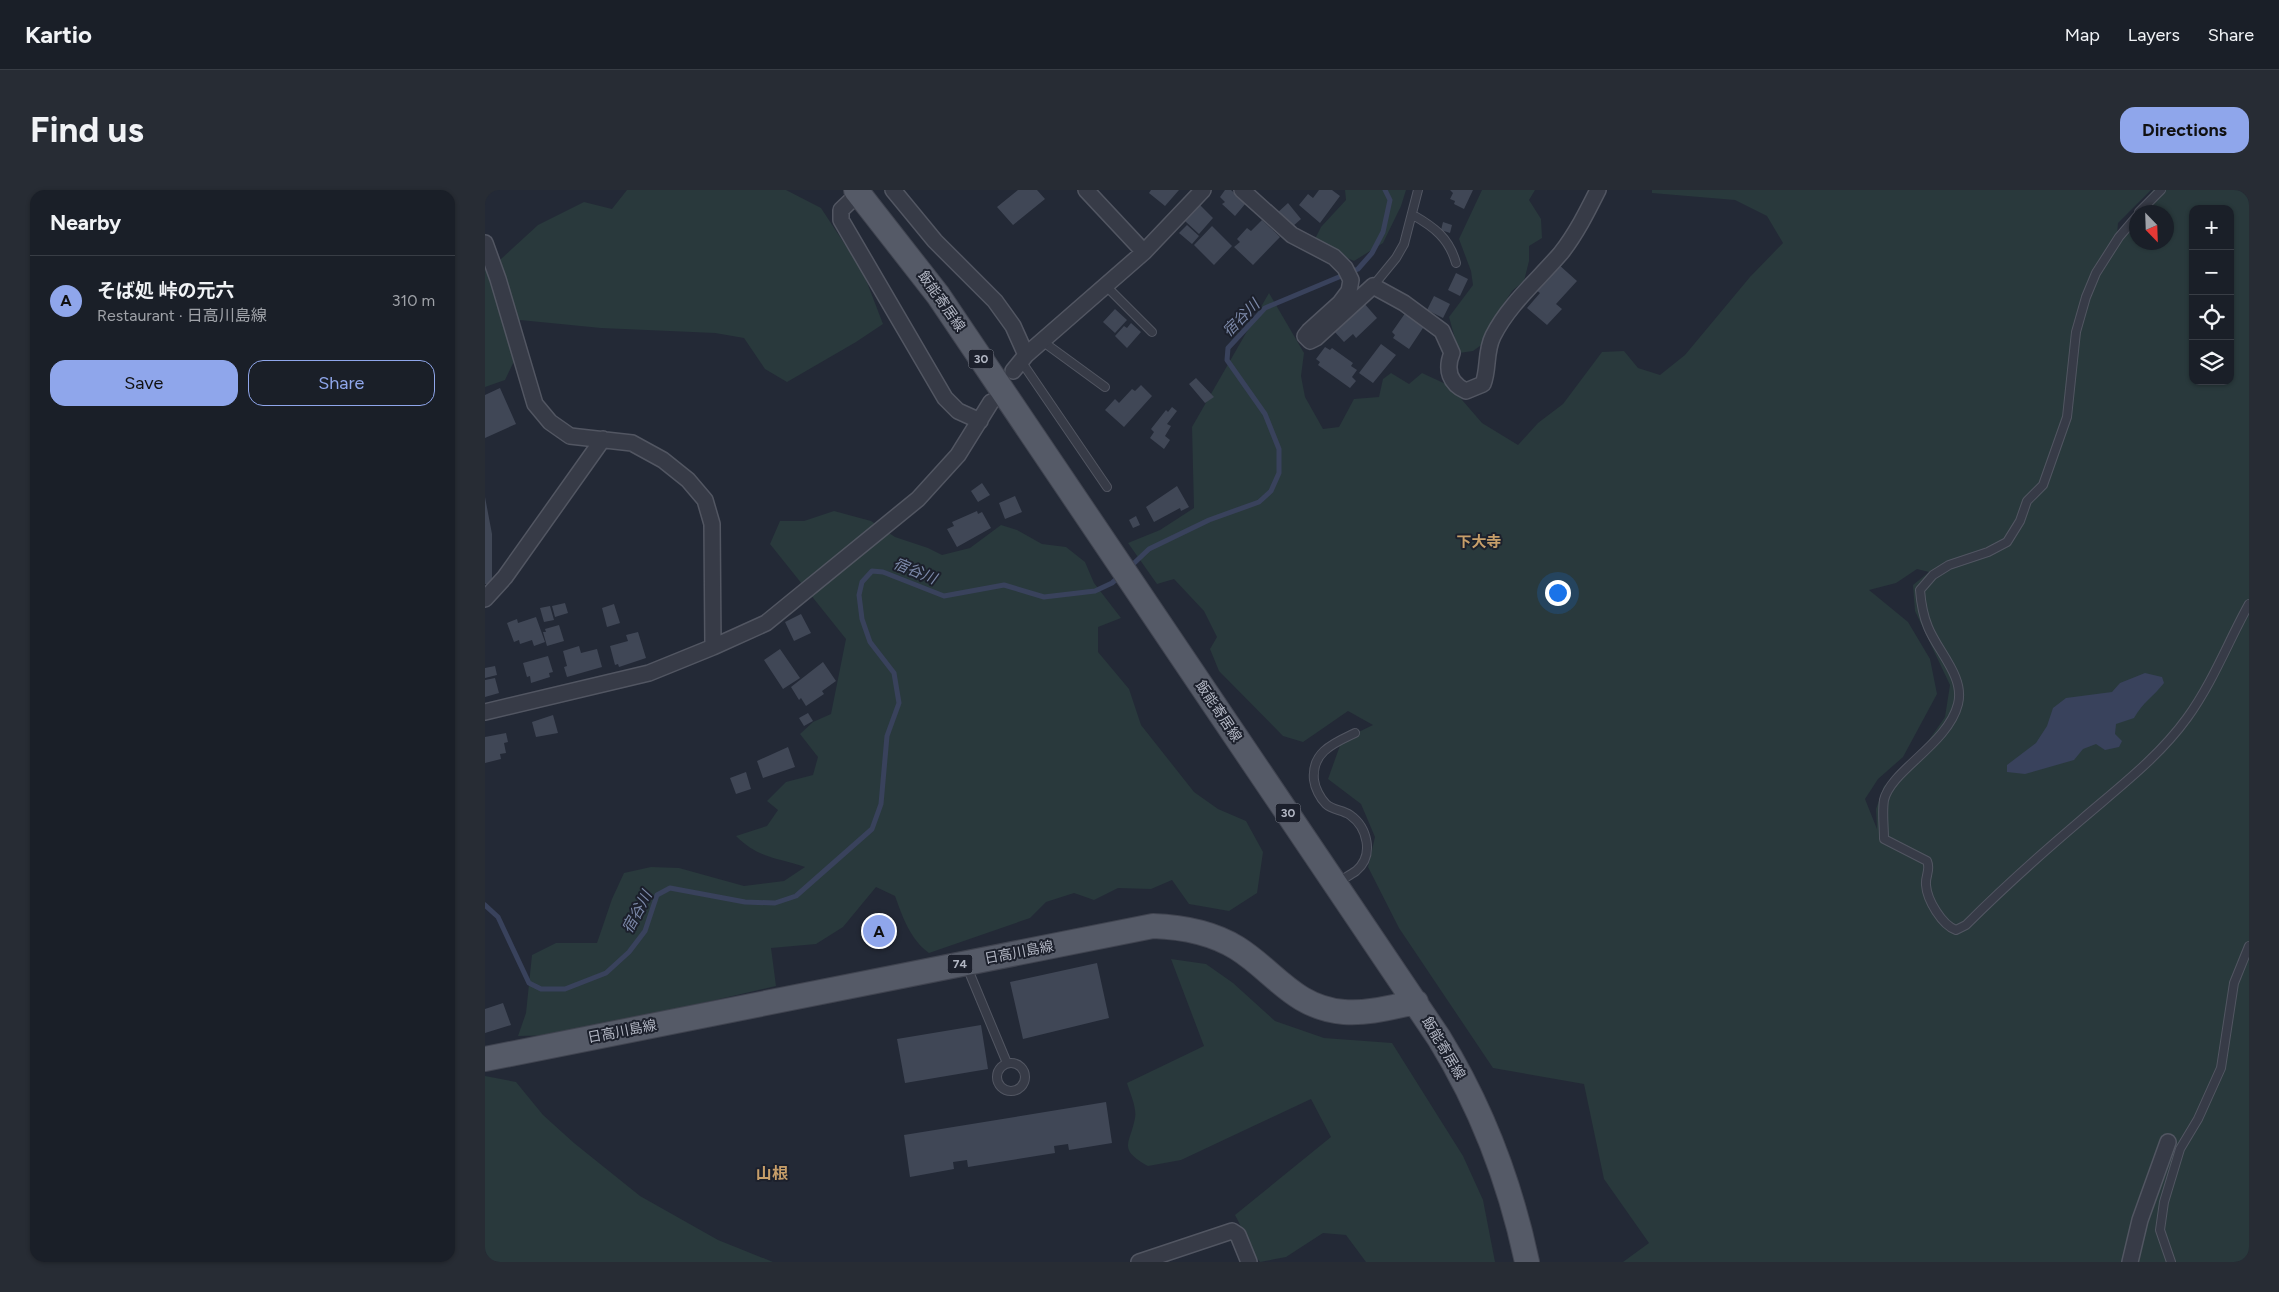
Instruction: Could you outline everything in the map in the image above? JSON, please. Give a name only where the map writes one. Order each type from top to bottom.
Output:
[{"type":"main road","name":"飯能寄居線","points":[[858,191],[938,296],[1416,1002],[1457,1069],[1486,1127],[1508,1187],[1527,1262]]},
{"type":"main road","name":"日高川島線","points":[[485,1058],[1136,928],[1173,927],[1190,929],[1224,940],[1252,959],[1278,984],[1305,1000],[1342,1012],[1359,1012],[1416,1002]]},
{"type":"street","points":[[893,190],[935,241],[999,306],[1013,326],[1020,362]]},
{"type":"street","points":[[1086,190],[1144,252]]},
{"type":"street","points":[[1020,362],[1144,252],[1203,190]]},
{"type":"street","points":[[1242,190],[1293,235],[1334,257],[1345,268],[1351,280],[1349,292],[1340,303],[1309,331],[1305,336],[1307,340],[1310,341],[1316,338],[1373,286],[1404,303],[1442,331],[1452,353],[1448,363],[1449,374],[1456,386],[1466,391],[1483,384],[1486,376],[1486,356],[1492,338],[1504,317],[1562,251],[1583,220],[1598,190]]},
{"type":"street","points":[[858,191],[841,210],[841,220],[945,398],[958,411],[979,420]]},
{"type":"street","points":[[485,243],[498,279],[535,404],[550,422],[570,436],[632,443],[663,460],[688,480],[705,500],[712,524],[713,648]]},
{"type":"street","points":[[485,712],[649,673],[713,648],[766,622],[917,499],[958,455],[991,402]]},
{"type":"street","points":[[485,598],[505,577],[603,439]]},
{"type":"street","points":[[2130,1262],[2141,1220],[2168,1142]]},
{"type":"street","points":[[1139,1262],[1232,1231],[1238,1235],[1249,1262]]},
{"type":"lane","points":[[1373,286],[1396,258],[1404,244],[1418,190]]},
{"type":"lane","points":[[2146,205],[2161,190]]},
{"type":"lane","points":[[1413,215],[1443,236],[1452,250],[1456,263]]},
{"type":"lane","points":[[2129,225],[2119,237],[2097,273],[2086,297],[2076,332],[2067,417],[2043,485],[2027,500],[2020,521],[2007,542],[1988,552],[1949,565],[1933,575],[1920,590],[1922,609],[1928,628],[1939,651],[1959,683],[1958,704],[1950,722],[1930,748],[1889,790],[1884,800],[1884,839],[1927,861],[1929,867],[1926,885],[1939,917],[1949,927],[1956,930],[1966,925],[2017,875],[2157,754],[2187,718],[2201,696],[2220,665],[2249,604]]},
{"type":"lane","points":[[1106,286],[1151,332]]},
{"type":"lane","points":[[1042,341],[1105,387]]},
{"type":"lane","points":[[1020,362],[1107,487]]},
{"type":"lane","points":[[1336,883],[1358,870],[1367,846],[1365,833],[1359,823],[1348,814],[1327,805],[1317,789],[1313,772],[1315,763],[1321,753],[1331,745],[1355,733]]},
{"type":"lane","points":[[2171,1262],[2160,1230],[2164,1202],[2179,1149],[2197,1119],[2221,1068],[2234,983],[2249,946]]},
{"type":"lane","points":[[965,962],[1007,1064]]},
{"type":"shaded area","points":[[627,190],[786,190],[821,208],[863,272],[883,324],[787,382],[765,369],[744,338],[715,333],[601,328],[520,320],[518,353],[505,380],[485,387],[485,263],[489,270],[538,225],[584,202],[612,209]]},
{"type":"shaded area","points":[[1345,190],[1406,190],[1401,206],[1383,243],[1354,261],[1313,243],[1321,227],[1346,200]]},
{"type":"shaded area","points":[[1482,190],[1535,190],[1529,200],[1541,219],[1542,238],[1529,246],[1529,261],[1524,281],[1512,291],[1489,326],[1484,343],[1473,351],[1459,353],[1449,317],[1473,285],[1471,271],[1459,239]]},
{"type":"shaded area","points":[[1652,190],[2151,190],[2136,205],[2129,205],[2129,212],[2118,223],[2117,235],[2129,220],[2129,250],[2174,250],[2174,205],[2141,205],[2153,190],[2249,190],[2249,1262],[1623,1262],[1649,1243],[1604,1179],[1584,1084],[1493,1068],[1399,928],[1368,867],[1375,837],[1361,804],[1328,779],[1342,740],[1373,725],[1348,711],[1303,742],[1283,736],[1219,671],[1210,649],[1217,637],[1204,611],[1174,579],[1157,584],[1128,543],[1160,530],[1194,508],[1192,427],[1269,293],[1304,353],[1301,376],[1305,397],[1323,429],[1339,427],[1354,399],[1379,397],[1383,379],[1391,373],[1409,384],[1422,373],[1450,386],[1482,423],[1518,445],[1538,423],[1563,404],[1602,352],[1624,351],[1638,368],[1660,375],[1685,355],[1750,277],[1783,243],[1767,216],[1735,200],[1652,193]],"holes":[[[1917,569],[1929,572],[1913,585],[1915,611],[1950,685],[1945,717],[1917,757],[1884,786],[1876,809],[1877,829],[1865,799],[1878,779],[1903,757],[1937,694],[1930,659],[1908,622],[1869,590],[1896,583]]]},
{"type":"shaded area","points":[[834,511],[871,521],[895,537],[928,548],[942,555],[970,548],[1001,525],[1017,530],[1042,544],[1066,547],[1085,562],[1094,583],[1121,618],[1098,627],[1098,652],[1129,689],[1141,725],[1194,792],[1218,809],[1246,821],[1263,852],[1257,893],[1229,911],[1189,904],[1172,880],[1151,889],[1118,888],[1094,900],[1074,893],[1046,902],[1030,918],[929,953],[912,935],[895,896],[876,887],[843,927],[816,944],[771,948],[776,986],[563,1035],[518,1036],[526,1013],[532,955],[556,943],[597,943],[612,899],[624,873],[651,867],[679,868],[744,886],[784,881],[805,867],[761,853],[744,844],[736,836],[767,826],[778,810],[767,801],[786,782],[813,775],[818,757],[800,734],[813,722],[831,714],[846,639],[770,544],[780,521],[804,521]]},
{"type":"shaded area","points":[[1171,959],[1206,964],[1233,983],[1275,1021],[1324,1038],[1392,1043],[1463,1156],[1483,1200],[1495,1262],[1366,1262],[1346,1235],[1323,1233],[1286,1257],[1260,1262],[1249,1245],[1235,1215],[1331,1137],[1311,1099],[1181,1160],[1148,1166],[1132,1155],[1128,1145],[1135,1114],[1127,1083],[1204,1046]]},
{"type":"shaded area","points":[[485,1076],[516,1082],[543,1115],[574,1143],[640,1196],[718,1240],[773,1262],[485,1262]]},
{"type":"water","points":[[2145,673],[2162,677],[2164,683],[2134,718],[2116,724],[2115,734],[2122,741],[2119,747],[2105,750],[2096,744],[2083,749],[2074,760],[2025,774],[2007,772],[2007,765],[2036,743],[2047,726],[2053,708],[2066,698],[2112,692],[2120,683]]},
{"type":"building","points":[[1018,190],[1037,190],[1045,199],[1013,225],[997,207]]},
{"type":"building","points":[[1151,190],[1179,190],[1165,206],[1149,193]]},
{"type":"building","points":[[1225,190],[1231,190],[1246,203],[1235,216],[1222,204],[1225,202],[1220,197]]},
{"type":"building","points":[[1319,190],[1332,190],[1340,196],[1320,223],[1299,205],[1308,194],[1313,198]]},
{"type":"building","points":[[1450,190],[1473,190],[1464,209],[1454,204],[1455,201],[1450,199],[1453,193]]},
{"type":"building","points":[[1288,203],[1301,219],[1292,227],[1276,214]]},
{"type":"building","points":[[1200,205],[1213,218],[1199,234],[1185,221]]},
{"type":"building","points":[[1262,220],[1280,237],[1253,265],[1234,247],[1240,242],[1237,239],[1247,228],[1251,231]]},
{"type":"building","points":[[1443,222],[1452,225],[1450,233],[1441,230]]},
{"type":"building","points":[[1187,225],[1199,236],[1192,244],[1179,233]]},
{"type":"building","points":[[1212,226],[1232,246],[1214,265],[1194,245]]},
{"type":"building","points":[[1558,264],[1577,281],[1556,304],[1562,309],[1547,325],[1527,308],[1540,293],[1536,290]]},
{"type":"building","points":[[1456,273],[1468,279],[1460,296],[1448,290]]},
{"type":"building","points":[[1434,296],[1450,304],[1443,318],[1427,310]]},
{"type":"building","points":[[1363,302],[1377,318],[1356,338],[1353,334],[1344,342],[1333,330]]},
{"type":"building","points":[[1115,309],[1127,320],[1115,333],[1103,322]]},
{"type":"building","points":[[1406,312],[1425,325],[1409,349],[1393,338],[1395,335],[1392,332]]},
{"type":"building","points":[[1131,323],[1141,332],[1127,348],[1115,336],[1124,326],[1127,328]]},
{"type":"building","points":[[1381,344],[1396,355],[1373,383],[1359,373]]},
{"type":"building","points":[[1325,347],[1330,350],[1332,348],[1353,363],[1351,366],[1357,370],[1352,377],[1356,381],[1350,388],[1318,365],[1320,362],[1316,359]]},
{"type":"building","points":[[1196,378],[1214,397],[1205,403],[1189,384]]},
{"type":"building","points":[[1141,385],[1152,396],[1124,427],[1105,410],[1115,399],[1119,403],[1132,389],[1135,391]]},
{"type":"building","points":[[500,388],[516,424],[485,438],[485,395]]},
{"type":"building","points":[[1172,407],[1177,411],[1167,424],[1171,426],[1165,436],[1170,440],[1164,449],[1150,438],[1154,432],[1151,429],[1166,410],[1168,412]]},
{"type":"building","points":[[982,483],[990,495],[978,502],[971,491]]},
{"type":"building","points":[[1177,486],[1189,507],[1181,511],[1180,508],[1154,522],[1146,507]]},
{"type":"building","points":[[1015,496],[1022,512],[1005,519],[999,503]]},
{"type":"building","points":[[485,497],[492,534],[492,584],[485,584]]},
{"type":"building","points":[[977,511],[978,514],[982,512],[991,528],[957,547],[947,529],[954,526],[952,522]]},
{"type":"building","points":[[1136,516],[1140,525],[1133,528],[1129,520]]},
{"type":"building","points":[[565,603],[568,613],[555,617],[552,606]]},
{"type":"building","points":[[614,604],[620,623],[607,627],[602,608]]},
{"type":"building","points":[[550,606],[554,620],[544,622],[540,608]]},
{"type":"building","points":[[801,614],[811,633],[794,641],[785,622]]},
{"type":"building","points":[[536,617],[545,642],[534,646],[532,640],[520,644],[519,640],[514,642],[507,623],[517,619],[518,623]]},
{"type":"building","points":[[559,625],[564,641],[547,646],[543,632],[546,632],[545,629]]},
{"type":"building","points":[[638,632],[646,658],[619,667],[618,664],[615,665],[610,646],[628,641],[626,635]]},
{"type":"building","points":[[579,646],[581,653],[597,649],[602,667],[567,677],[564,667],[567,666],[563,651]]},
{"type":"building","points":[[780,649],[800,678],[783,689],[764,660]]},
{"type":"building","points":[[548,656],[553,672],[549,673],[550,677],[531,683],[530,676],[527,677],[523,663]]},
{"type":"building","points":[[823,662],[836,681],[822,691],[824,694],[806,706],[801,698],[799,700],[791,687]]},
{"type":"building","points":[[495,666],[497,675],[485,678],[485,668]]},
{"type":"building","points":[[495,678],[499,693],[485,697],[485,680]]},
{"type":"building","points":[[808,713],[813,721],[804,726],[799,718]]},
{"type":"building","points":[[553,715],[558,733],[536,737],[532,722]]},
{"type":"building","points":[[506,733],[508,742],[504,743],[506,753],[500,754],[501,759],[485,763],[485,737]]},
{"type":"building","points":[[788,747],[795,767],[763,778],[757,761]]},
{"type":"building","points":[[746,772],[751,789],[736,794],[730,778]]},
{"type":"building","points":[[1097,963],[1109,1018],[1023,1039],[1010,982]]},
{"type":"building","points":[[503,1003],[511,1025],[485,1033],[485,1009]]},
{"type":"building","points":[[981,1025],[988,1069],[905,1083],[897,1039]]},
{"type":"building","points":[[1106,1102],[1112,1143],[1069,1150],[1068,1144],[1054,1146],[1055,1153],[968,1167],[967,1160],[953,1162],[954,1169],[910,1177],[904,1135]]},
{"type":"waterway","name":"宿谷川","points":[[1130,567],[1149,549],[1209,520],[1259,502],[1271,491],[1279,473],[1279,449],[1265,414],[1227,360],[1228,348],[1265,308],[1358,269],[1372,253],[1383,232],[1390,200],[1385,190]]},
{"type":"waterway","name":"宿谷川","points":[[485,905],[498,917],[529,983],[541,989],[565,989],[606,973],[629,952],[645,931],[657,895],[670,888],[745,902],[775,903],[796,896],[872,829],[881,804],[887,736],[899,703],[894,673],[870,642],[862,619],[859,595],[862,582],[872,571],[883,572],[944,596],[1004,585],[1044,597],[1095,591],[1112,583],[1120,576]]},
{"type":"place","name":"そば処 峠の元六","points":[[879,931]]},
{"type":"district","name":"下大寺","points":[[1479,542]]},
{"type":"district","name":"山根","points":[[772,1173]]}]
